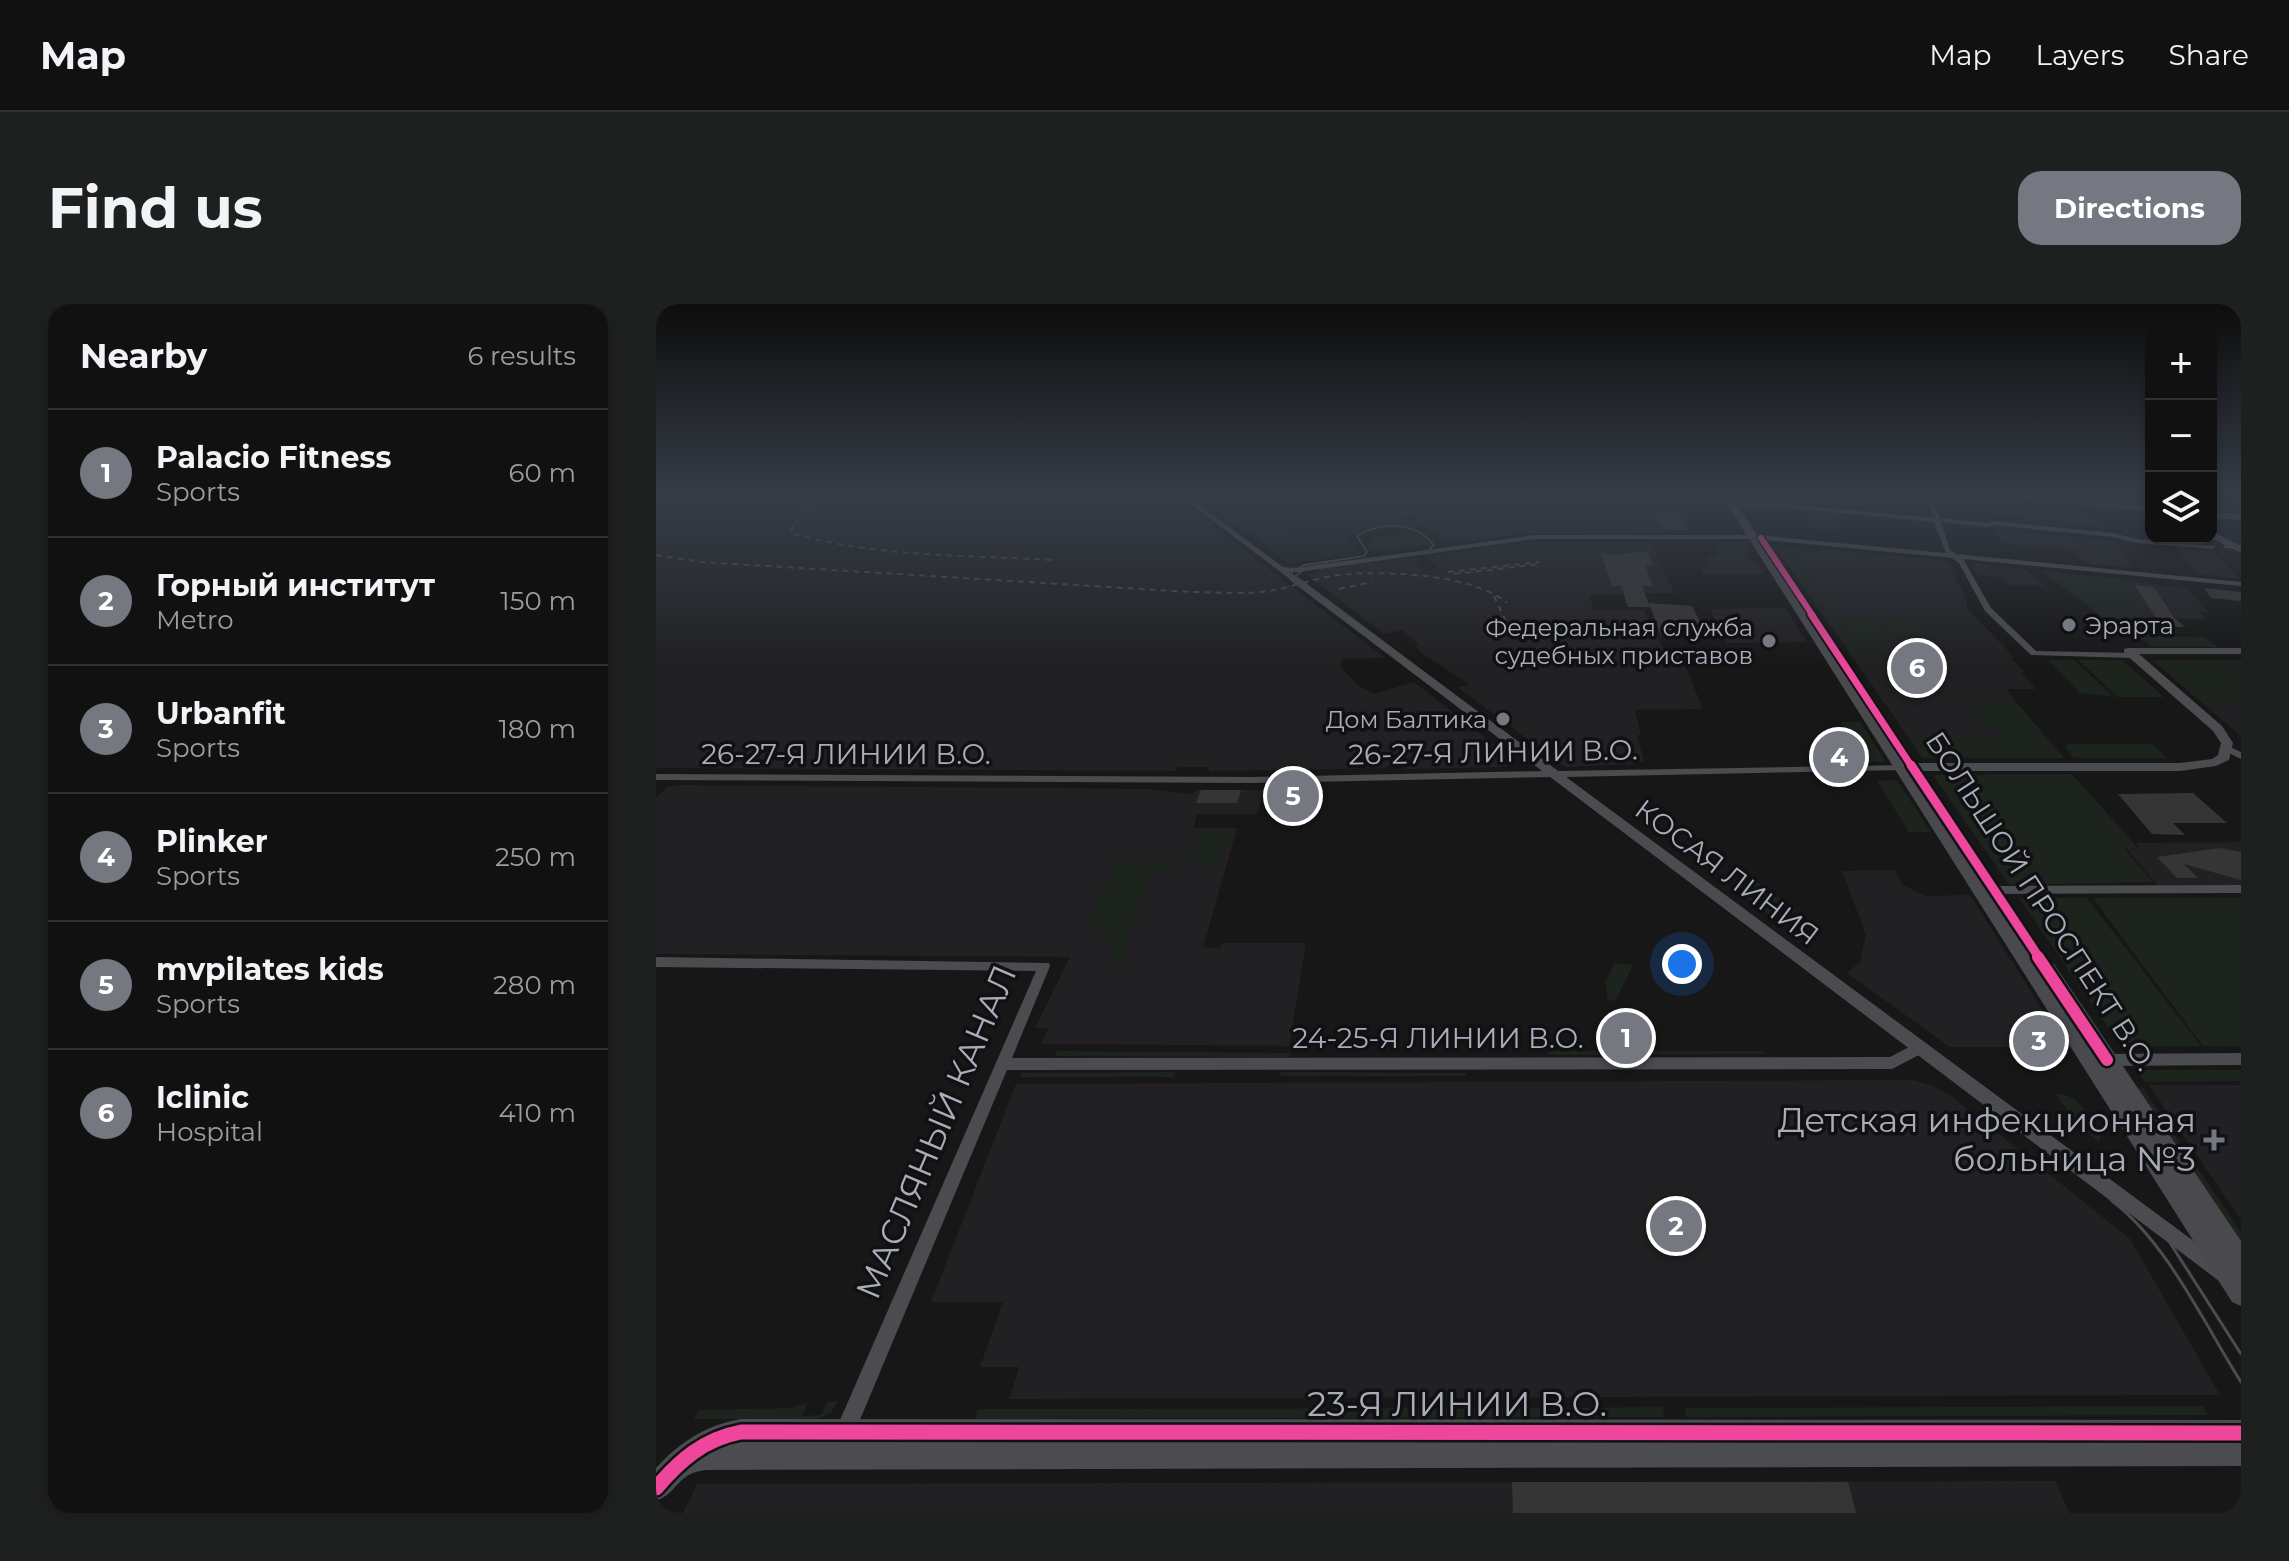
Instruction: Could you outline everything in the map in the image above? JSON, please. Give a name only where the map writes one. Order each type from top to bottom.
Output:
[{"type":"main road","name":"БОЛЬШОЙ ПРОСПЕКТ В.О.","points":[[1767,552],[2099,1060],[2240,1282]]},
{"type":"main road","name":"БОЛЬШОЙ ПРОСПЕКТ В.О.","points":[[1908,767],[1995,890],[2099,1060]]},
{"type":"street","name":"КОСАЯ ЛИНИЯ","points":[[1258,552],[1920,1048],[2240,1282]]},
{"type":"street","points":[[1280,569],[1413,552]]},
{"type":"street","points":[[1917,552],[2241,584]]},
{"type":"street","points":[[1949,552],[1964,565],[1988,609],[2034,653],[2241,654]]},
{"type":"street","points":[[2130,653],[2218,729],[2234,752]]},
{"type":"street","name":"26-27-Я ЛИНИИ В.О.","points":[[656,777],[1253,780],[1908,767],[2189,766],[2216,762],[2234,752]]},
{"type":"street","points":[[1995,890],[2241,889]]},
{"type":"street","name":"МАСЛЯНЫЙ КАНАЛ","points":[[656,962],[1044,966],[834,1457]]},
{"type":"street","name":"24-25-Я ЛИНИИ В.О.","points":[[1001,1064],[1892,1063],[1920,1048]]},
{"type":"street","points":[[2099,1060],[2241,1059]]},
{"type":"street","name":"23-Я ЛИНИИ В.О.","points":[[656,1488],[682,1460],[720,1434],[845,1431],[2241,1433]]},
{"type":"street","points":[[682,1460],[705,1457],[2241,1453]]},
{"type":"shaded area","points":[[656,552],[1247,552],[1385,658],[1342,659],[1341,666],[1356,684],[1374,694],[1414,682],[1514,760],[1506,767],[1406,769],[1405,766],[1387,766],[1209,771],[1209,767],[1178,767],[1176,771],[656,768]]},
{"type":"shaded area","points":[[1275,552],[1361,554],[1289,563]]},
{"type":"shaded area","points":[[1286,552],[1361,554],[1289,563],[1275,555]]},
{"type":"shaded area","points":[[1451,552],[1655,552],[1674,593],[1589,595],[1594,610],[1644,610],[1648,620],[1643,620],[1645,626],[1654,626],[1666,656],[1681,656],[1703,709],[1635,710],[1644,761],[1565,767],[1457,687],[1470,685],[1420,652],[1416,646],[1419,645],[1402,630],[1384,634],[1308,576],[1320,569],[1416,557],[1419,560],[1415,562],[1424,572],[1438,569],[1430,559],[1422,556]]},
{"type":"shaded area","points":[[1717,552],[1747,552],[1743,553],[1749,561],[1756,561],[1765,574],[1702,575],[1700,568],[1710,567],[1705,556],[1718,556]]},
{"type":"shaded area","points":[[1779,552],[1857,552],[1939,560],[1949,564],[1967,601],[1967,608],[2014,657],[2011,658],[2025,672],[2021,673],[2036,689],[2006,689],[2045,737],[1908,737]]},
{"type":"shaded area","points":[[1782,552],[1797,552],[1818,576],[1805,577],[1846,634],[1865,653],[1853,654]]},
{"type":"shaded area","points":[[2076,552],[2122,552],[2134,568],[2083,563]]},
{"type":"shaded area","points":[[2180,552],[2213,552],[2241,579],[2198,574]]},
{"type":"shaded area","points":[[1971,563],[2024,569],[2049,589],[2038,585],[2007,585],[2003,578],[1977,575]]},
{"type":"shaded area","points":[[2041,571],[2187,588],[2208,612],[2199,612],[2207,619],[2177,619],[2185,627],[2127,626],[2116,617],[2103,617]]},
{"type":"shaded area","points":[[2042,571],[2131,580],[2134,584],[2122,584],[2147,620],[2103,617]]},
{"type":"shaded area","points":[[1785,608],[1807,642],[1727,643],[1721,630],[1730,629],[1728,626],[1718,626],[1710,609]]},
{"type":"shaded area","points":[[1836,616],[1870,617],[1884,635],[1875,654],[1868,653]]},
{"type":"shaded area","points":[[1876,618],[1914,618],[1927,634],[1888,634]]},
{"type":"shaded area","points":[[2204,637],[2217,647],[2151,646],[2141,638]]},
{"type":"shaded area","points":[[2048,660],[2074,660],[2114,697],[2080,693]]},
{"type":"shaded area","points":[[2078,660],[2122,660],[2164,697],[2118,697]]},
{"type":"shaded area","points":[[2152,660],[2241,660],[2241,736]]},
{"type":"shaded area","points":[[2241,660],[2241,665],[2225,666],[2241,678],[2241,702],[2202,702],[2154,661]]},
{"type":"shaded area","points":[[1965,700],[2015,701],[2064,758],[1922,758],[1908,737],[2001,737],[1994,728],[1986,728]]},
{"type":"shaded area","points":[[1841,722],[1860,722],[1886,762],[1866,762]]},
{"type":"shaded area","points":[[2068,744],[2152,744],[2167,758],[2074,758],[2065,747]]},
{"type":"shaded area","points":[[2072,774],[2138,848],[2125,849],[2153,882],[2009,885],[1933,775]]},
{"type":"shaded area","points":[[1897,780],[1931,832],[1909,832],[1877,781]]},
{"type":"shaded area","points":[[668,786],[1149,789],[1192,794],[1196,790],[1264,790],[1257,814],[1197,814],[1194,828],[1237,828],[1203,947],[1220,948],[1222,943],[1306,943],[1289,1046],[1041,1044],[1048,1029],[1035,1028],[1070,957],[656,954],[656,798]]},
{"type":"shaded area","points":[[1200,829],[1235,829],[1231,842],[1225,842],[1217,869],[1201,864],[1183,864],[1152,874],[1123,952],[1129,961],[1127,965],[1112,965],[1113,944],[1107,934],[1088,924],[1116,860],[1189,860]]},
{"type":"shaded area","points":[[2241,842],[2241,885],[2158,886],[2127,849],[2139,848],[2136,843]]},
{"type":"shaded area","points":[[1895,870],[1903,885],[1926,896],[1970,895],[2066,1047],[1950,1047],[1847,973],[1860,962],[1866,935],[1842,871]]},
{"type":"shaded area","points":[[1751,878],[1797,910],[1779,921],[1733,889]]},
{"type":"shaded area","points":[[2019,898],[2087,898],[2201,1046],[2121,1046]]},
{"type":"shaded area","points":[[2093,898],[2241,898],[2241,1046],[2203,1046]]},
{"type":"shaded area","points":[[1615,963],[1633,965],[1616,999],[1608,1001],[1605,982]]},
{"type":"shaded area","points":[[1057,1051],[1291,1053],[1290,1057],[1055,1056]]},
{"type":"shaded area","points":[[1549,1051],[1763,1051],[1764,1054],[1549,1055]]},
{"type":"shaded area","points":[[2137,1070],[2241,1070],[2241,1081],[2145,1082]]},
{"type":"shaded area","points":[[1175,1072],[1174,1077],[1020,1077],[1022,1073]]},
{"type":"shaded area","points":[[1281,1072],[1466,1073],[1466,1076],[1280,1076]]},
{"type":"shaded area","points":[[1912,1080],[1934,1086],[1950,1095],[2130,1239],[2220,1395],[1009,1399],[1019,1367],[980,1367],[1003,1302],[931,1302],[1016,1084]]},
{"type":"shaded area","name":"Детская инфекционная больница №3","points":[[2149,1085],[2241,1085],[2241,1219],[2224,1195]]},
{"type":"shaded area","points":[[2142,1087],[2241,1232],[2241,1244],[2136,1088]]},
{"type":"shaded area","points":[[2056,1094],[2078,1102],[2088,1114],[2100,1142],[2076,1120]]},
{"type":"shaded area","points":[[838,1401],[830,1414],[818,1419],[694,1419],[699,1410],[791,1408],[808,1402],[802,1416],[821,1415],[827,1402]]},
{"type":"shaded area","points":[[2203,1406],[2208,1415],[1686,1417],[1685,1408]]},
{"type":"shaded area","points":[[1663,1407],[1664,1417],[1564,1417],[1564,1408]]},
{"type":"shaded area","points":[[1543,1408],[1543,1417],[975,1419],[978,1409]]},
{"type":"shaded area","points":[[2056,1481],[2069,1513],[683,1513],[697,1484]]},
{"type":"building","points":[[1648,552],[1653,565],[1645,565],[1653,586],[1642,586],[1650,607],[1628,607],[1621,586],[1612,586],[1601,553]]},
{"type":"building","points":[[2135,585],[2154,587],[2175,619],[2185,627],[2162,627]]},
{"type":"building","points":[[2204,588],[2241,592],[2241,601],[2211,598]]},
{"type":"building","points":[[1649,603],[1692,606],[1706,633],[1661,636]]},
{"type":"building","points":[[1201,790],[1241,790],[1237,803],[1196,803]]},
{"type":"building","points":[[2193,793],[2227,823],[2173,823],[2185,835],[2152,834],[2118,794]]},
{"type":"building","points":[[2219,848],[2241,852],[2241,880],[2184,864],[2198,878],[2177,878],[2157,857]]},
{"type":"building","points":[[1512,1482],[1848,1482],[1856,1513],[1513,1513]]},
{"type":"tram line","points":[[1367,552],[1364,556],[1305,565],[1292,572],[1290,579],[2115,1203]]},
{"type":"tram line","points":[[1417,552],[1308,567],[1295,576],[2134,1203]]},
{"type":"tram line","points":[[2112,1201],[2132,1218],[2167,1261],[2241,1382]]},
{"type":"tram line","points":[[2131,1201],[2158,1224],[2241,1354]]},
{"type":"railway","points":[[908,552],[1052,560]]},
{"type":"railway","points":[[656,555],[702,562],[1191,592],[1260,592],[1339,575],[1402,574],[1473,586],[1507,603]]},
{"type":"railway","points":[[1448,572],[1539,562]]},
{"type":"railway","points":[[1454,574],[1540,564]]},
{"type":"railway","points":[[1339,589],[1372,582]]},
{"type":"railway","points":[[1494,596],[1510,630]]},
{"type":"cycle path","points":[[1771,552],[2107,1060]]},
{"type":"cycle path","points":[[656,1488],[674,1468],[704,1444],[741,1432],[2241,1433]]},
{"type":"place","name":"Эрарта","points":[[2069,625]]},
{"type":"place","name":"Федеральная служба судебных приставов","points":[[1769,641]]},
{"type":"place","name":"Iclinic","points":[[1917,668]]},
{"type":"place","name":"Дом Балтика","points":[[1503,719]]},
{"type":"place","name":"Plinker","points":[[1839,757]]},
{"type":"place","name":"mvpilates kids","points":[[1293,796]]},
{"type":"place","name":"Palacio Fitness","points":[[1626,1038]]},
{"type":"place","name":"Urbanfit","points":[[2039,1041]]},
{"type":"place","name":"Детская инфекционная больница №3","points":[[2214,1140]]},
{"type":"place","name":"Горный институт","points":[[1676,1226]]}]
